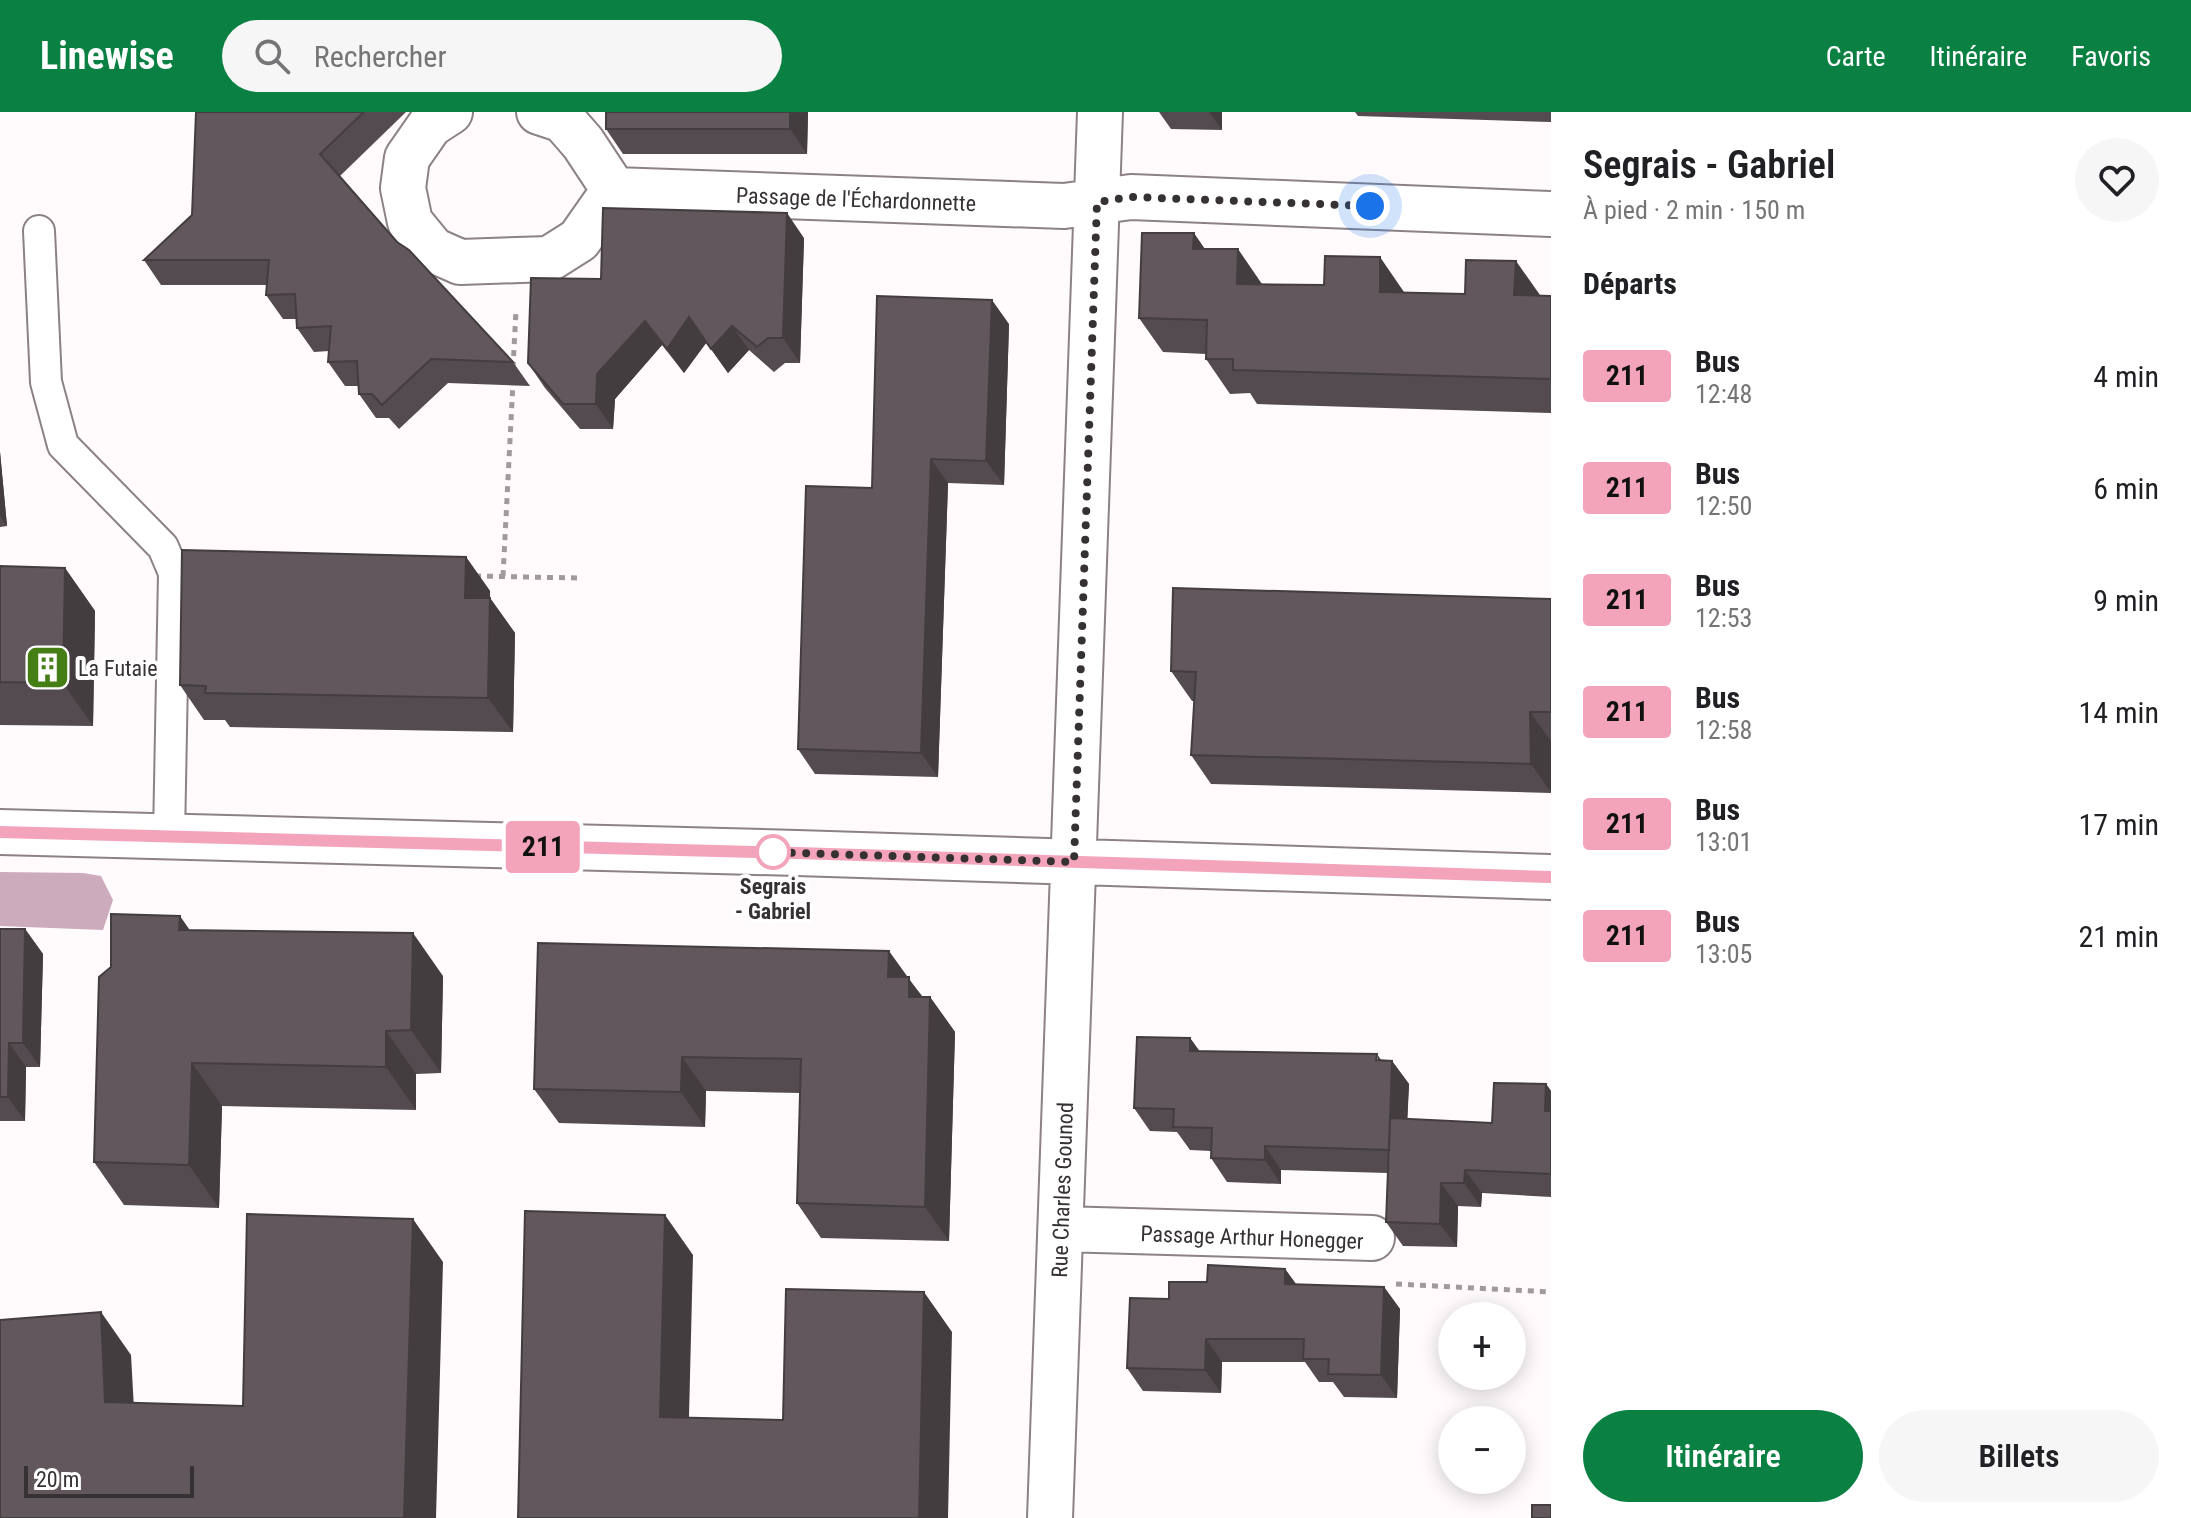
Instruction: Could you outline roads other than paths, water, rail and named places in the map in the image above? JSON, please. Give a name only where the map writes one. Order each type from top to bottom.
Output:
[{"type":"street","points":[[450,112],[430,125],[407,158],[403,188],[410,222],[433,250],[460,262],[549,259],[579,240],[614,190],[583,143],[563,120],[539,112]]},
{"type":"street","name":"Rue Charles Gounod","points":[[1050,1518],[1100,112]]},
{"type":"street","name":"Passage de l'Échardonnette","points":[[614,190],[1064,206],[1131,197],[1551,214]]},
{"type":"street","points":[[0,832],[1551,877]]},
{"type":"street","name":"Passage Arthur Honegger","points":[[1061,1229],[1372,1238]]},
{"type":"lane","points":[[39,231],[46,382],[63,445],[163,547],[174,573],[169,837]]},
{"type":"place","name":"La Futaie","points":[[47,668]]},
{"type":"place","name":"Segrais - Gabriel","points":[[773,852]]}]
